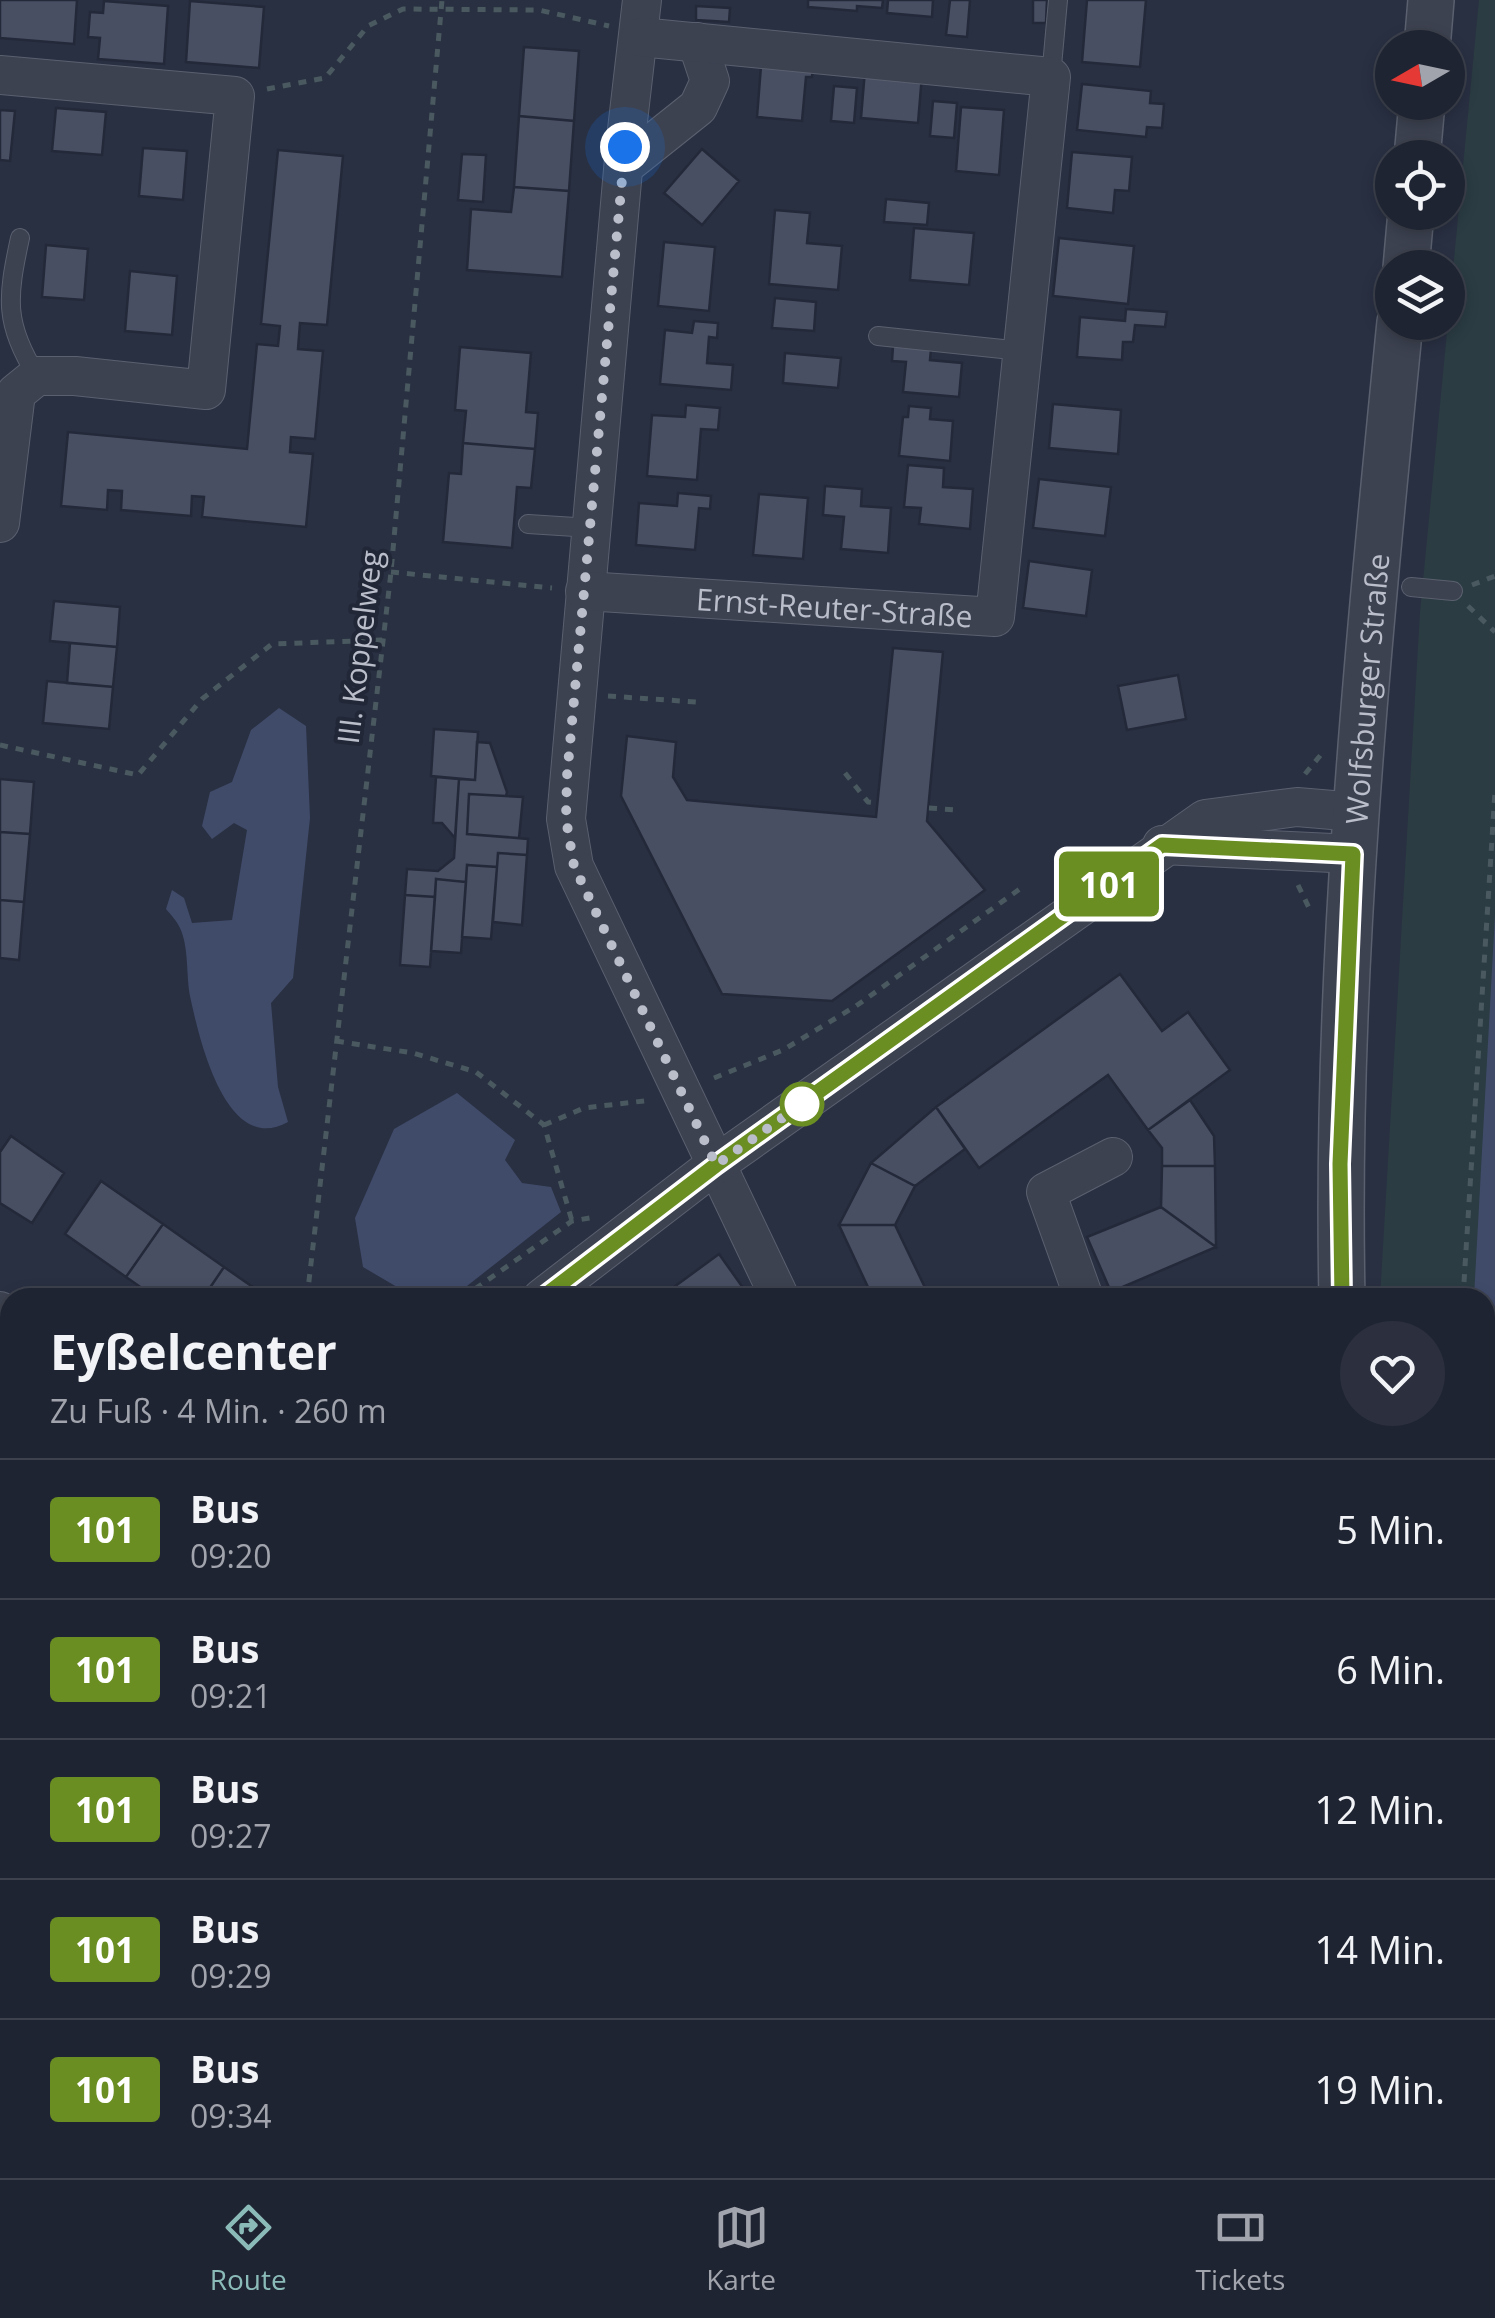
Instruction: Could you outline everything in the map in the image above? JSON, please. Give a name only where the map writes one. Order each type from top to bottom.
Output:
[{"type":"street","points":[[1428,30],[1431,0]]},
{"type":"street","points":[[775,1288],[574,866],[566,819],[584,591],[641,21],[697,42],[1052,78]]},
{"type":"street","points":[[624,166],[698,106],[710,80],[697,42]]},
{"type":"street","points":[[0,75],[235,96],[206,390],[75,376],[37,376],[16,393],[0,524]]},
{"type":"street","name":"Ernst-Reuter-Straße","points":[[584,591],[995,617],[1052,78]]},
{"type":"street","name":"Wolfsburger Straße","points":[[1342,1288],[1340,1164],[1354,833],[1398,340]]},
{"type":"street","points":[[555,1288],[716,1165],[1162,845],[1354,833]]},
{"type":"street","points":[[1080,1288],[1046,1192],[1112,1157]]},
{"type":"lane","name":"Ernst-Reuter-Straße","points":[[1052,78],[1058,0]]},
{"type":"lane","points":[[20,238],[11,279],[14,339],[37,376]]},
{"type":"lane","points":[[878,336],[1022,351]]},
{"type":"lane","points":[[528,524],[591,528]]},
{"type":"lane","points":[[1411,586],[1453,591]]},
{"type":"path","name":"III. Koppelweg","points":[[308,1288],[391,572],[442,0]]},
{"type":"path","points":[[235,96],[325,78],[368,26],[403,9],[539,10],[578,22],[641,21]]},
{"type":"path","points":[[391,572],[584,591]]},
{"type":"path","points":[[1453,591],[1495,632]]},
{"type":"path","points":[[0,745],[138,774],[202,698],[272,644],[382,640]]},
{"type":"path","points":[[575,694],[696,702]]},
{"type":"path","points":[[845,773],[868,802],[877,803]]},
{"type":"path","points":[[1464,1288],[1495,791]]},
{"type":"path","points":[[929,808],[956,810]]},
{"type":"path","points":[[544,1125],[584,1108],[680,1094],[783,1050],[856,1006],[1024,886]]},
{"type":"path","points":[[336,1041],[413,1052],[476,1072],[544,1125],[572,1221]]},
{"type":"shaded area","points":[[1479,0],[1495,0],[1495,1288],[1381,1288],[1420,612],[1446,340],[1465,340],[1465,250],[1455,250],[1457,230],[1465,230],[1465,145]]},
{"type":"water","points":[[279,708],[306,726],[310,818],[293,978],[271,1003],[278,1087],[288,1122],[266,1128],[248,1123],[232,1109],[219,1088],[194,1015],[183,936],[166,909],[172,890],[184,898],[192,923],[232,920],[247,830],[234,823],[212,839],[202,826],[210,792],[232,782],[251,730]]},
{"type":"water","points":[[1495,915],[1495,1288],[1474,1288]]},
{"type":"water","points":[[457,1093],[515,1140],[505,1160],[522,1183],[551,1187],[561,1212],[464,1288],[399,1288],[363,1267],[355,1218],[394,1129]]},
{"type":"building","points":[[0,0],[77,0],[74,44],[0,38]]},
{"type":"building","points":[[808,0],[883,0],[882,8],[857,6],[857,11],[808,7]]},
{"type":"building","points":[[888,0],[933,0],[932,17],[887,13]]},
{"type":"building","points":[[950,0],[970,0],[967,37],[946,35]]},
{"type":"building","points":[[1033,0],[1047,0],[1046,23],[1033,23]]},
{"type":"building","points":[[1087,0],[1146,0],[1140,67],[1082,62]]},
{"type":"building","points":[[104,1],[168,6],[164,64],[98,59],[100,38],[88,37],[90,12],[103,13]]},
{"type":"building","points":[[190,1],[264,7],[259,68],[186,62]]},
{"type":"building","points":[[696,6],[730,8],[729,22],[696,20]]},
{"type":"building","points":[[524,47],[579,51],[574,121],[519,116]]},
{"type":"building","points":[[814,55],[812,77],[806,77],[802,121],[757,117],[761,66]]},
{"type":"building","points":[[865,70],[922,75],[918,123],[861,118]]},
{"type":"building","points":[[1082,84],[1151,91],[1150,103],[1164,104],[1162,128],[1147,127],[1146,137],[1077,130]]},
{"type":"building","points":[[834,86],[857,88],[854,123],[831,121]]},
{"type":"building","points":[[933,101],[957,103],[954,138],[930,136]]},
{"type":"building","points":[[961,107],[1004,110],[999,175],[956,171]]},
{"type":"building","points":[[56,108],[106,112],[102,155],[52,151]]},
{"type":"building","points":[[0,110],[15,111],[10,161],[0,160]]},
{"type":"building","points":[[519,116],[574,121],[569,191],[514,187]]},
{"type":"building","points":[[143,148],[187,151],[183,200],[139,196]]},
{"type":"building","points":[[702,149],[739,181],[702,225],[664,193]]},
{"type":"building","points":[[278,150],[343,156],[327,325],[300,323],[298,349],[323,351],[315,439],[291,437],[290,452],[313,454],[306,527],[202,517],[204,497],[192,496],[191,516],[121,510],[122,491],[108,490],[107,510],[61,506],[68,432],[247,449],[257,344],[278,346],[280,326],[261,324]]},
{"type":"building","points":[[1072,152],[1132,157],[1129,191],[1115,190],[1113,213],[1067,208]]},
{"type":"building","points":[[462,154],[486,155],[483,202],[458,200]]},
{"type":"building","points":[[514,187],[569,191],[562,277],[467,270],[471,209],[511,212]]},
{"type":"building","points":[[886,199],[929,203],[927,225],[884,222]]},
{"type":"building","points":[[775,210],[810,213],[807,243],[842,246],[838,290],[769,284]]},
{"type":"building","points":[[914,228],[974,233],[969,285],[910,280]]},
{"type":"building","points":[[1059,238],[1134,246],[1128,304],[1053,296]]},
{"type":"building","points":[[664,242],[715,247],[709,311],[658,306]]},
{"type":"building","points":[[46,245],[88,249],[84,300],[42,297]]},
{"type":"building","points":[[130,271],[177,276],[172,335],[125,331]]},
{"type":"building","points":[[775,298],[816,302],[814,331],[772,328]]},
{"type":"building","points":[[1126,309],[1167,312],[1165,327],[1135,325],[1133,342],[1123,342],[1122,360],[1077,357],[1080,317],[1125,321]]},
{"type":"building","points":[[694,321],[718,323],[717,338],[709,337],[707,363],[733,365],[731,390],[660,384],[665,330],[692,333]]},
{"type":"building","points":[[893,346],[931,349],[930,360],[962,363],[959,397],[903,392],[906,362],[892,361]]},
{"type":"building","points":[[460,347],[531,353],[526,412],[538,413],[535,449],[463,443],[466,411],[455,410]]},
{"type":"building","points":[[785,353],[841,358],[838,388],[783,383]]},
{"type":"building","points":[[1053,404],[1121,410],[1118,454],[1049,448]]},
{"type":"building","points":[[686,405],[720,408],[718,430],[701,429],[697,480],[647,476],[652,415],[685,417]]},
{"type":"building","points":[[909,406],[931,408],[930,419],[953,421],[950,461],[899,456],[903,417],[908,417]]},
{"type":"building","points":[[463,443],[535,449],[531,488],[517,487],[512,548],[443,542],[449,473],[461,474]]},
{"type":"building","points":[[908,465],[944,468],[943,487],[973,489],[970,529],[919,524],[921,508],[904,507]]},
{"type":"building","points":[[1039,479],[1111,487],[1105,536],[1033,528]]},
{"type":"building","points":[[825,486],[862,489],[861,506],[891,508],[888,553],[841,549],[844,517],[823,515]]},
{"type":"building","points":[[678,493],[711,496],[710,509],[699,508],[695,550],[636,545],[639,503],[677,506]]},
{"type":"building","points":[[759,494],[808,498],[803,559],[753,555]]},
{"type":"building","points":[[1029,561],[1092,570],[1086,616],[1023,608]]},
{"type":"building","points":[[54,601],[120,607],[117,647],[50,641]]},
{"type":"building","points":[[70,643],[117,647],[113,687],[67,683]]},
{"type":"building","points":[[893,648],[943,652],[927,821],[985,890],[832,1001],[722,994],[621,796],[627,736],[676,742],[673,777],[687,800],[876,817]]},
{"type":"building","points":[[1178,675],[1186,719],[1127,730],[1118,686]]},
{"type":"building","points":[[47,681],[113,687],[109,729],[43,723]]},
{"type":"building","points":[[434,729],[478,732],[475,780],[431,776]]},
{"type":"building","points":[[477,742],[490,743],[507,792],[506,796],[469,794],[467,834],[528,839],[527,855],[498,853],[497,867],[467,865],[466,882],[436,879],[435,897],[405,895],[407,869],[438,871],[454,858],[459,779],[475,780]]},
{"type":"building","points":[[436,777],[459,779],[455,838],[442,823],[433,823]]},
{"type":"building","points":[[0,779],[34,782],[30,834],[0,832]]},
{"type":"building","points":[[469,794],[523,797],[519,838],[467,834]]},
{"type":"building","points":[[0,832],[30,834],[24,902],[0,900]]},
{"type":"building","points":[[498,853],[527,855],[522,925],[493,922]]},
{"type":"building","points":[[467,865],[497,867],[491,939],[462,937]]},
{"type":"building","points":[[436,879],[466,882],[461,953],[431,951]]},
{"type":"building","points":[[405,895],[435,897],[430,967],[400,965]]},
{"type":"building","points":[[0,900],[24,902],[19,960],[0,958]]},
{"type":"building","points":[[1120,974],[1162,1031],[1188,1012],[1230,1070],[1148,1130],[1108,1075],[979,1168],[936,1107]]},
{"type":"building","points":[[1190,1100],[1214,1136],[1215,1166],[1162,1166],[1162,1148],[1148,1130]]},
{"type":"building","points":[[936,1107],[965,1149],[915,1186],[871,1163]]},
{"type":"building","points":[[11,1136],[64,1173],[32,1223],[0,1203],[0,1152]]},
{"type":"building","points":[[871,1163],[915,1186],[895,1225],[839,1225]]},
{"type":"building","points":[[1162,1166],[1215,1166],[1216,1247],[1161,1207]]},
{"type":"building","points":[[101,1181],[163,1224],[126,1277],[65,1234]]},
{"type":"building","points":[[1161,1207],[1216,1247],[1120,1288],[1109,1288],[1087,1237]]},
{"type":"building","points":[[163,1224],[224,1267],[210,1288],[142,1288],[126,1277]]},
{"type":"building","points":[[839,1225],[895,1225],[925,1288],[868,1288]]},
{"type":"building","points":[[719,1254],[743,1288],[673,1288]]},
{"type":"building","points":[[224,1267],[254,1288],[210,1288]]},
{"type":"bus line","name":"101","points":[[555,1288],[716,1165],[1048,931],[1162,845],[1353,854],[1340,1164],[1342,1288]]},
{"type":"route","points":[[625,147],[567,776],[566,819],[574,866],[716,1165],[802,1104]]}]
